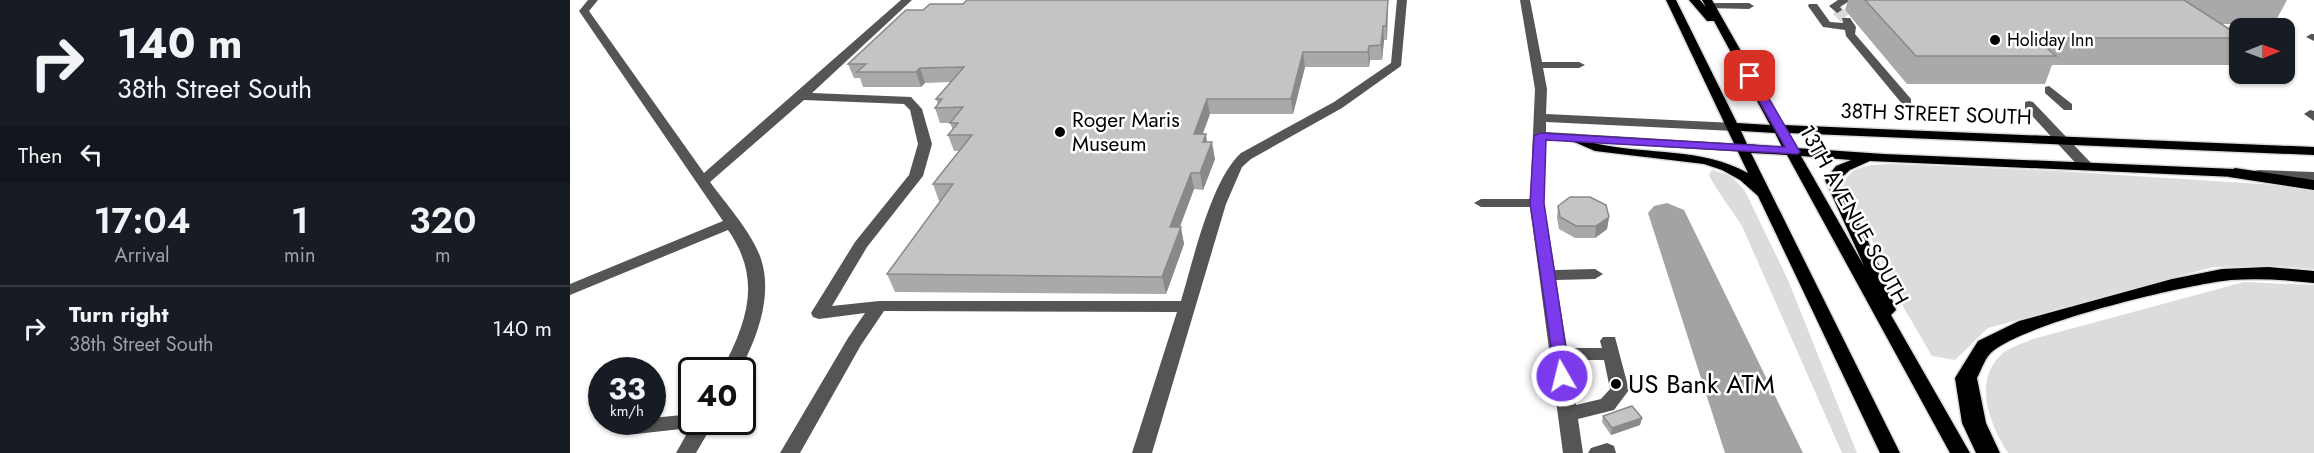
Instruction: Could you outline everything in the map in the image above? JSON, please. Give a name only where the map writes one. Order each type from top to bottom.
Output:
[{"type":"highway","points":[[2235,173],[2314,185]]},
{"type":"highway","points":[[1989,453],[1974,423],[1966,378],[1985,346],[2021,328],[2184,283],[2222,275],[2269,272],[2314,277]]},
{"type":"main road","points":[[1671,0],[1890,453]]},
{"type":"main road","points":[[1694,0],[1728,37]]},
{"type":"main road","name":"13TH AVENUE SOUTH","points":[[1709,3],[1960,453]]},
{"type":"main road","name":"38TH STREET SOUTH","points":[[1734,127],[2314,151]]},
{"type":"main road","points":[[1572,138],[1596,148],[1680,157],[1725,167],[1753,182],[1770,202]]},
{"type":"main road","points":[[1744,148],[1884,158],[2235,173]]},
{"type":"main road","points":[[1884,158],[1846,165],[1837,172],[1832,180],[1872,267],[1902,350]]},
{"type":"street","points":[[570,15],[584,11],[593,0]]},
{"type":"street","points":[[702,182],[908,0]]},
{"type":"street","points":[[1142,453],[1219,204],[1236,165],[1246,156],[1338,105],[1397,64],[1402,0]]},
{"type":"street","points":[[1525,0],[1541,89],[1537,203],[1573,453]]},
{"type":"street","points":[[1838,10],[1834,6],[1846,0]]},
{"type":"street","points":[[1709,3],[1749,6]]},
{"type":"street","points":[[1813,6],[1827,25],[1848,23],[1850,34],[1907,102]]},
{"type":"street","points":[[584,11],[731,223],[754,261],[758,281],[756,299],[738,357]]},
{"type":"street","points":[[1537,65],[1579,65]]},
{"type":"street","points":[[2049,90],[2068,107]]},
{"type":"street","points":[[801,96],[891,97],[907,100],[916,109],[925,144],[916,176],[860,245],[819,313],[879,306],[1187,307]]},
{"type":"street","points":[[2029,105],[2086,166]]},
{"type":"street","name":"38TH STREET SOUTH","points":[[1540,118],[1734,127]]},
{"type":"street","points":[[1540,136],[1744,148]]},
{"type":"street","points":[[2235,173],[2314,176]]},
{"type":"street","points":[[1481,202],[1537,203]]},
{"type":"street","points":[[570,290],[731,223]]},
{"type":"street","points":[[1547,275],[1595,274]]},
{"type":"street","points":[[790,453],[854,342],[879,306]]},
{"type":"street","points":[[1559,354],[1610,347],[1620,390],[1607,405],[1567,414]]},
{"type":"street","points":[[686,453],[696,435]]},
{"type":"shaded area","points":[[1892,164],[2057,171],[2290,186],[2314,190],[2314,269],[2275,266],[2213,267],[1988,328],[1955,360],[1932,356],[1894,291],[1870,235],[1843,186],[1850,173],[1862,167]]},
{"type":"shaded area","points":[[1712,170],[1731,176],[1745,191],[1788,280],[1857,453],[1842,453],[1742,226],[1710,178],[1709,174]]},
{"type":"shaded area","points":[[1667,203],[1684,210],[1803,453],[1725,453],[1648,213],[1654,206]]},
{"type":"shaded area","points":[[2244,282],[2314,285],[2314,453],[2008,453],[1990,415],[1986,389],[1988,376],[2003,353],[2033,339]]},
{"type":"building","points":[[967,0],[1388,0],[1386,26],[1383,26],[1381,45],[1369,46],[1368,52],[1303,52],[1291,99],[1207,99],[1194,134],[1206,134],[1203,142],[1212,142],[1200,173],[1191,173],[1170,227],[1181,227],[1162,277],[887,274],[953,184],[933,184],[972,135],[948,135],[958,123],[950,123],[963,107],[935,108],[942,99],[936,99],[964,67],[920,68],[916,72],[857,72],[866,64],[848,64],[906,10],[923,10],[930,4],[963,4]]},
{"type":"building","points":[[1865,0],[2184,0],[2229,29],[2229,38],[2035,38],[2056,56],[1916,56]]},
{"type":"building","points":[[1570,197],[1590,197],[1606,205],[1609,217],[1596,226],[1576,226],[1560,217],[1558,206]]},
{"type":"building","points":[[1632,406],[1642,418],[1612,428],[1603,416]]},
{"type":"tunnel","points":[[1837,10],[1846,20]]},
{"type":"place","name":"Holiday Inn","points":[[1995,40]]},
{"type":"place","name":"Roger Maris Museum","points":[[1060,132]]},
{"type":"place","name":"US Bank ATM","points":[[1616,384]]},
{"type":"route","points":[[1562,376],[1537,203],[1540,136],[1794,152],[1750,76]]}]
